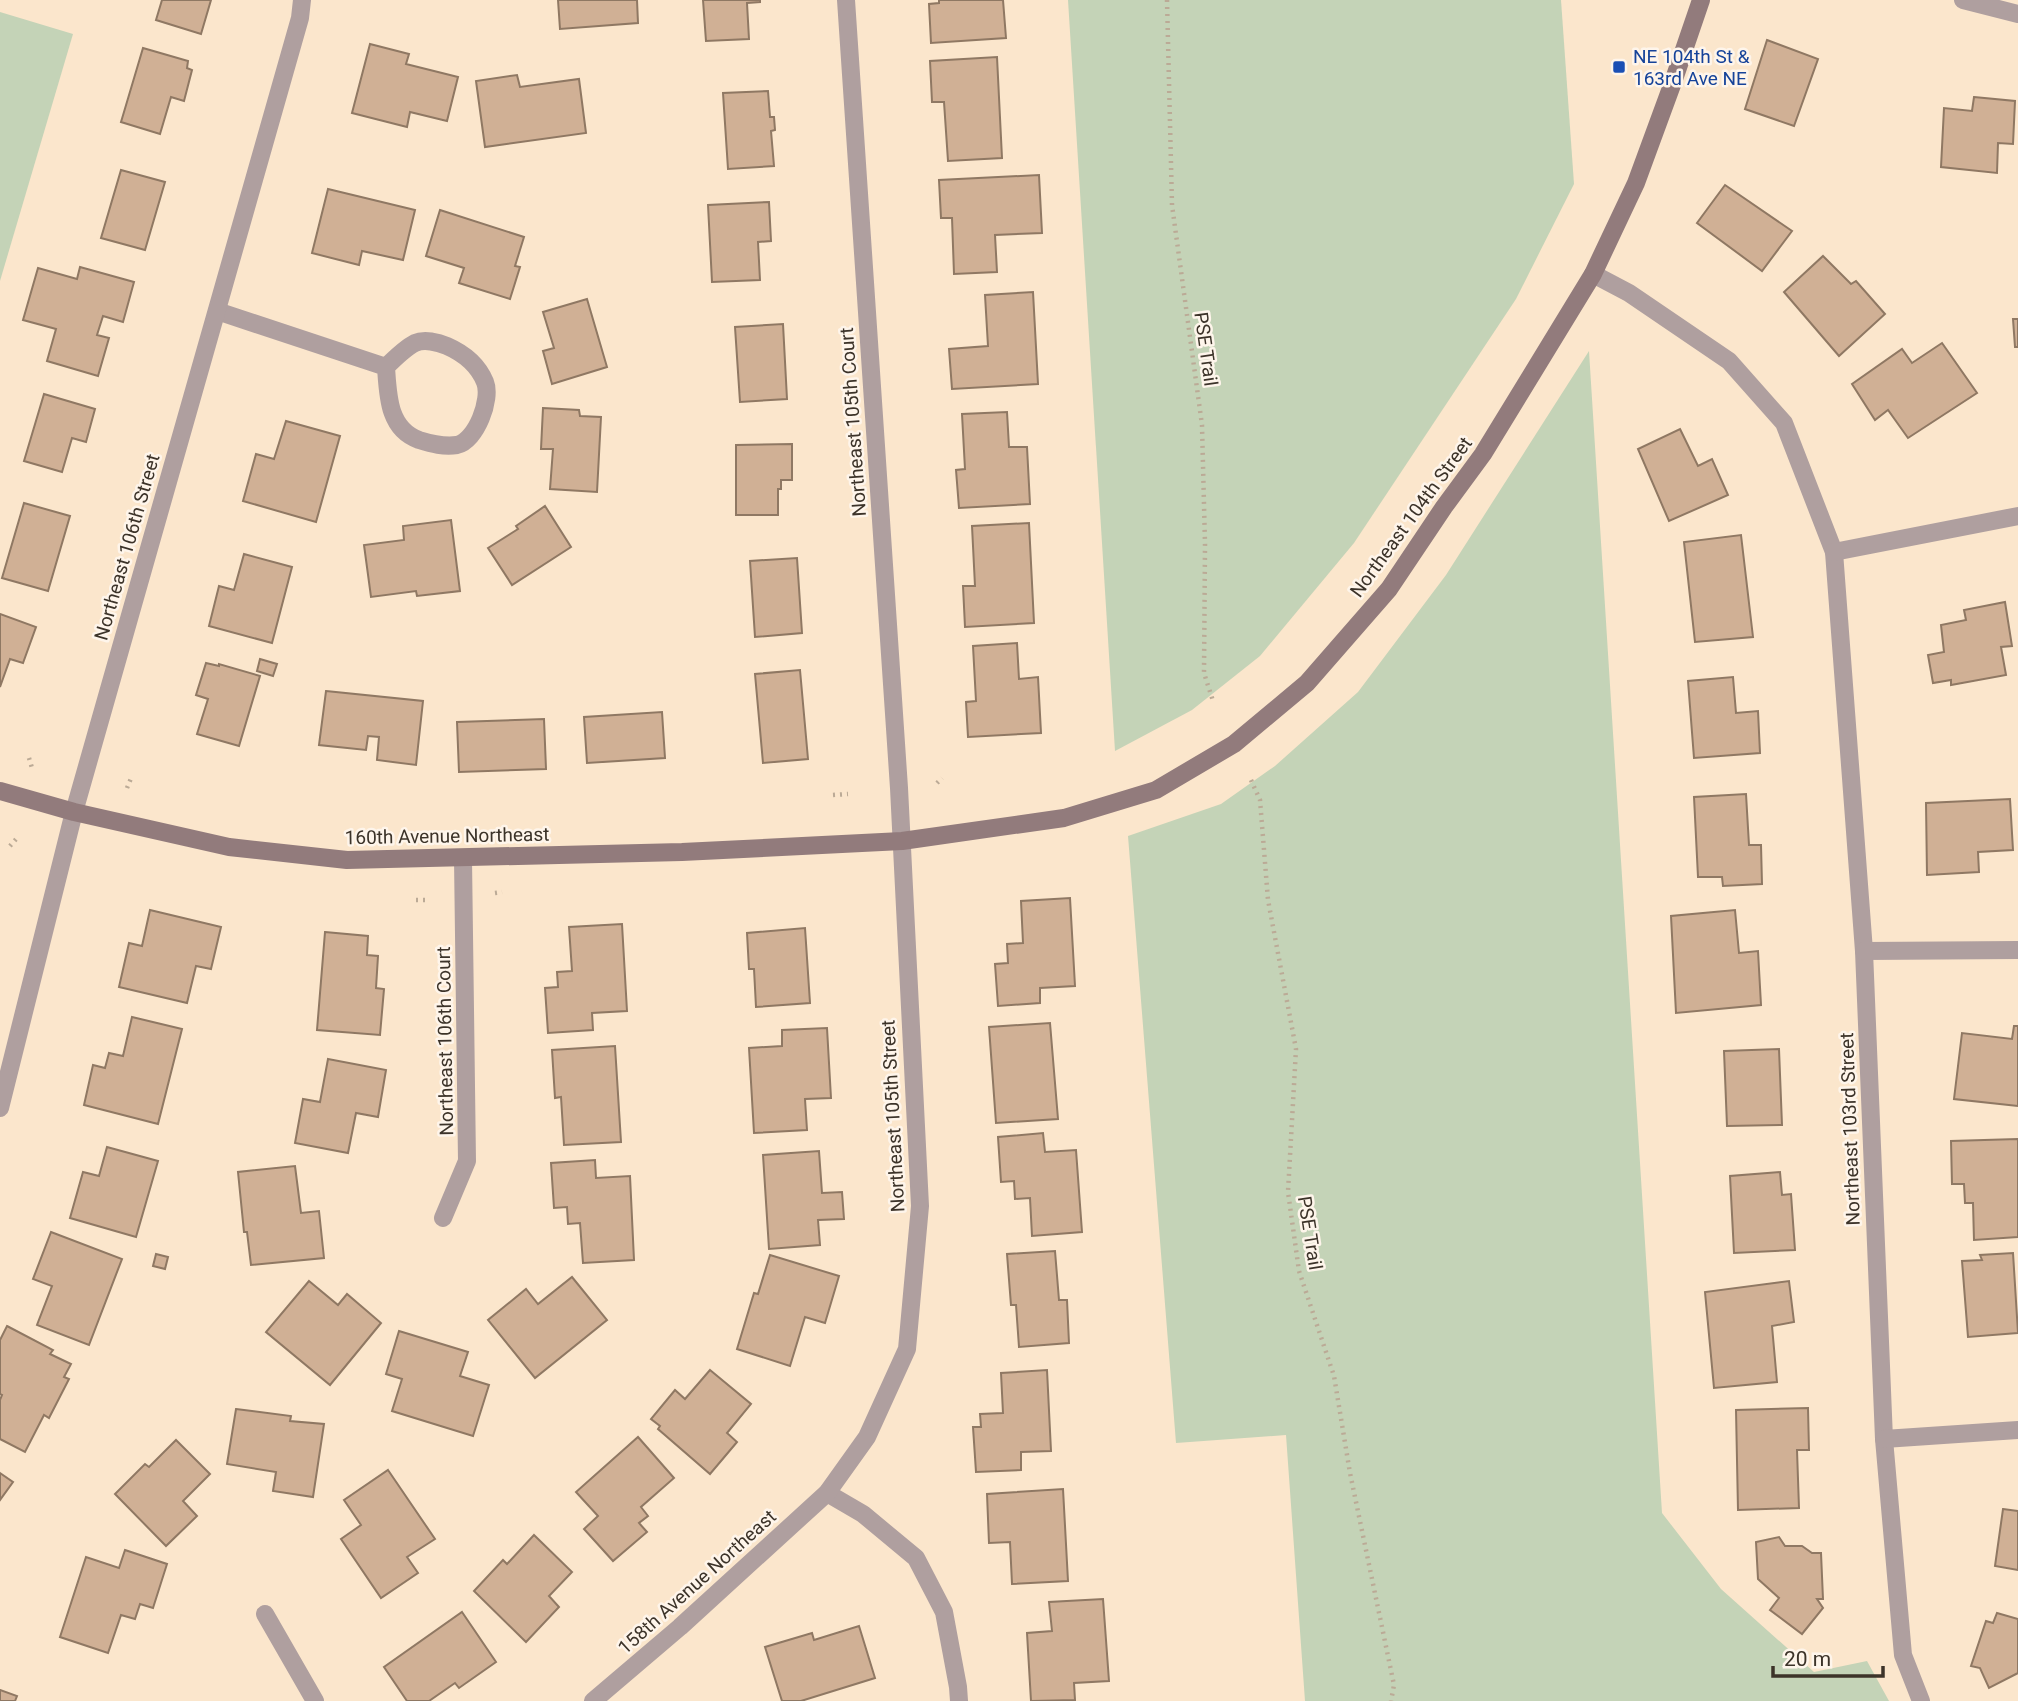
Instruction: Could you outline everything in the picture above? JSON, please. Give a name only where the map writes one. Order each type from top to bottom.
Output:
[{"type":"street","name":"Northeast 106th Street","points":[[0,1108],[74,812],[300,18],[302,0]]},
{"type":"street","name":"Northeast 105th Court","points":[[846,0],[902,841]]},
{"type":"street","name":"Northeast 104th Street","points":[[902,841],[1064,818],[1156,790],[1234,744],[1307,684],[1390,589],[1483,454],[1593,274],[1636,183],[1701,0]]},
{"type":"street","points":[[1963,0],[2018,14]]},
{"type":"street","name":"Northeast 103rd Street","points":[[1593,274],[1629,293],[1729,361],[1784,423],[1834,552],[1864,951],[1884,1439],[1903,1655],[1921,1701]]},
{"type":"street","points":[[217,312],[386,367]]},
{"type":"street","points":[[416,342],[437,342],[460,351],[476,367],[486,384],[484,408],[476,431],[459,445],[435,445],[412,437],[394,420],[388,399],[386,367],[416,342]]},
{"type":"street","points":[[1834,552],[2018,516]]},
{"type":"street","name":"160th Avenue Northeast","points":[[0,791],[74,812],[229,846],[347,860],[682,852],[902,841]]},
{"type":"street","name":"Northeast 105th Street","points":[[827,1493],[866,1437],[906,1349],[920,1206],[902,841]]},
{"type":"street","name":"Northeast 106th Court","points":[[443,1218],[467,1161],[463,859]]},
{"type":"street","points":[[1864,951],[2018,950]]},
{"type":"street","points":[[1884,1439],[2018,1430]]},
{"type":"street","points":[[827,1493],[863,1514],[916,1558],[944,1612],[958,1701]]},
{"type":"street","name":"158th Avenue Northeast","points":[[593,1701],[680,1627],[827,1493]]},
{"type":"street","points":[[265,1614],[315,1701]]},
{"type":"path","name":"PSE Trail","points":[[1167,0],[1172,205],[1202,425],[1204,673],[1213,701]]},
{"type":"path","points":[[29,758],[33,768]]},
{"type":"path","points":[[127,788],[132,776]]},
{"type":"path","points":[[937,783],[942,778]]},
{"type":"path","name":"PSE Trail","points":[[1251,780],[1260,800],[1268,900],[1296,1049],[1288,1192],[1299,1271],[1334,1376],[1350,1473],[1394,1685],[1393,1701]]},
{"type":"path","points":[[833,795],[848,794]]},
{"type":"path","points":[[10,846],[17,838]]},
{"type":"path","points":[[495,893],[502,892]]},
{"type":"path","points":[[416,900],[425,900]]},
{"type":"green space","points":[[1068,0],[1561,0],[1574,184],[1516,299],[1354,543],[1260,656],[1192,710],[1115,751]]},
{"type":"green space","points":[[0,12],[73,34],[0,281]]},
{"type":"green space","points":[[1589,351],[1662,1513],[1721,1589],[1814,1672],[1867,1661],[1889,1701],[1305,1701],[1286,1435],[1176,1443],[1128,836],[1221,804],[1275,766],[1358,692],[1446,575]]},
{"type":"building","points":[[162,0],[211,0],[201,34],[156,20]]},
{"type":"building","points":[[558,0],[637,0],[638,23],[560,29]]},
{"type":"building","points":[[703,0],[760,0],[747,3],[749,39],[706,41]]},
{"type":"building","points":[[939,0],[1003,0],[1006,38],[931,43],[929,4],[939,3]]},
{"type":"building","points":[[1767,40],[1818,59],[1794,126],[1745,109]]},
{"type":"building","points":[[370,44],[409,54],[406,64],[458,77],[447,121],[410,112],[407,127],[352,113]]},
{"type":"building","points":[[143,48],[188,61],[187,68],[192,70],[184,101],[171,97],[160,134],[121,122]]},
{"type":"building","points":[[997,57],[1002,158],[948,161],[944,102],[932,102],[930,61]]},
{"type":"building","points":[[517,75],[520,87],[579,79],[586,133],[485,147],[476,81]]},
{"type":"building","points":[[768,91],[770,117],[774,117],[775,130],[771,131],[774,166],[728,169],[723,93]]},
{"type":"building","points":[[1974,97],[2015,101],[2013,144],[1998,143],[1997,173],[1941,167],[1944,108],[1972,111]]},
{"type":"building","points":[[121,170],[165,182],[145,250],[101,238]]},
{"type":"building","points":[[1039,175],[1042,233],[995,235],[997,272],[954,274],[952,218],[941,218],[939,180]]},
{"type":"building","points":[[1725,185],[1792,231],[1762,271],[1697,223]]},
{"type":"building","points":[[328,189],[415,210],[403,260],[362,251],[359,265],[312,253]]},
{"type":"building","points":[[769,202],[771,241],[758,242],[760,280],[712,282],[708,205]]},
{"type":"building","points":[[440,210],[524,237],[515,266],[520,267],[510,299],[459,283],[464,268],[426,256]]},
{"type":"building","points":[[1823,256],[1851,284],[1856,281],[1885,314],[1839,356],[1784,292]]},
{"type":"building","points":[[80,267],[134,282],[123,322],[103,316],[97,335],[109,338],[98,376],[47,361],[56,329],[23,320],[38,268],[77,279]]},
{"type":"building","points":[[1033,292],[1038,384],[952,389],[949,349],[988,346],[985,295]]},
{"type":"building","points":[[587,299],[607,367],[552,384],[543,351],[554,348],[543,312]]},
{"type":"building","points":[[2013,319],[2018,319],[2018,347],[2015,347]]},
{"type":"building","points":[[783,324],[787,399],[740,402],[735,327]]},
{"type":"building","points":[[1942,343],[1977,393],[1908,438],[1888,410],[1875,420],[1852,384],[1902,349],[1912,363]]},
{"type":"building","points":[[44,394],[95,409],[86,442],[72,438],[62,472],[24,461]]},
{"type":"building","points":[[543,408],[579,410],[580,416],[601,417],[597,492],[550,489],[553,449],[541,449]]},
{"type":"building","points":[[1007,412],[1009,447],[1027,447],[1030,504],[959,508],[956,470],[965,469],[962,414]]},
{"type":"building","points":[[286,421],[340,436],[316,522],[243,501],[256,454],[274,459]]},
{"type":"building","points":[[1680,429],[1698,466],[1712,459],[1728,495],[1669,521],[1638,449]]},
{"type":"building","points":[[792,444],[792,480],[781,480],[781,489],[778,489],[778,515],[736,515],[736,445]]},
{"type":"building","points":[[24,503],[70,516],[48,591],[2,578]]},
{"type":"building","points":[[545,506],[571,547],[512,585],[488,548],[518,529],[516,526]]},
{"type":"building","points":[[451,520],[460,591],[417,596],[416,591],[371,597],[364,545],[404,540],[403,526]]},
{"type":"building","points":[[1029,523],[1034,623],[965,627],[963,586],[975,586],[972,526]]},
{"type":"building","points":[[1741,535],[1753,637],[1695,642],[1684,542]]},
{"type":"building","points":[[244,554],[292,567],[272,643],[209,626],[219,586],[234,590]]},
{"type":"building","points":[[797,558],[802,633],[755,637],[750,561]]},
{"type":"building","points":[[2005,602],[2012,646],[2001,647],[2006,675],[1951,685],[1951,680],[1933,683],[1928,655],[1944,652],[1941,625],[1966,620],[1964,610]]},
{"type":"building","points":[[0,614],[36,627],[23,663],[10,659],[0,687]]},
{"type":"building","points":[[1017,643],[1019,679],[1038,677],[1041,733],[968,737],[966,702],[976,701],[973,646]]},
{"type":"building","points":[[260,659],[277,664],[273,676],[257,671]]},
{"type":"building","points":[[206,663],[260,676],[239,746],[197,734],[208,699],[196,695]]},
{"type":"building","points":[[800,670],[808,759],[763,763],[755,674]]},
{"type":"building","points":[[1733,677],[1736,713],[1758,711],[1760,753],[1694,758],[1688,681]]},
{"type":"building","points":[[326,691],[423,701],[416,765],[377,760],[379,737],[368,736],[366,750],[319,745]]},
{"type":"building","points":[[662,712],[665,758],[587,763],[584,717]]},
{"type":"building","points":[[544,719],[546,769],[459,772],[457,722]]},
{"type":"building","points":[[1746,794],[1749,845],[1761,845],[1762,884],[1723,886],[1722,877],[1698,877],[1694,797]]},
{"type":"building","points":[[2010,799],[2013,850],[1978,852],[1979,872],[1927,875],[1926,803]]},
{"type":"building","points":[[1070,898],[1075,986],[1040,988],[1040,1003],[998,1006],[995,964],[1008,963],[1007,944],[1023,943],[1021,901]]},
{"type":"building","points":[[150,910],[221,927],[211,969],[196,966],[187,1003],[119,987],[129,943],[142,946]]},
{"type":"building","points":[[1735,910],[1739,953],[1758,951],[1761,1005],[1676,1013],[1671,916]]},
{"type":"building","points":[[622,924],[627,1011],[592,1013],[593,1030],[548,1033],[545,988],[558,987],[557,972],[572,971],[569,927]]},
{"type":"building","points":[[805,928],[810,1003],[756,1007],[754,969],[749,969],[747,933]]},
{"type":"building","points":[[325,932],[368,936],[367,955],[378,956],[376,988],[384,989],[380,1035],[317,1030]]},
{"type":"building","points":[[132,1017],[182,1029],[158,1124],[84,1105],[93,1065],[105,1068],[109,1053],[123,1056]]},
{"type":"building","points":[[1050,1023],[1058,1119],[996,1123],[989,1027]]},
{"type":"building","points":[[2014,1026],[2018,1026],[2018,1106],[1954,1099],[1962,1033],[2012,1039]]},
{"type":"building","points":[[827,1028],[831,1098],[805,1099],[807,1130],[754,1133],[749,1048],[782,1046],[782,1030]]},
{"type":"building","points":[[615,1046],[621,1142],[564,1145],[561,1097],[555,1098],[552,1050]]},
{"type":"building","points":[[1779,1049],[1782,1125],[1727,1126],[1724,1051]]},
{"type":"building","points":[[328,1059],[386,1070],[378,1117],[356,1113],[348,1153],[295,1143],[303,1099],[320,1102]]},
{"type":"building","points":[[1043,1133],[1045,1152],[1076,1150],[1082,1232],[1032,1236],[1030,1198],[1015,1199],[1014,1181],[1001,1182],[998,1137]]},
{"type":"building","points":[[2018,1139],[2018,1237],[1974,1240],[1973,1203],[1965,1203],[1964,1184],[1952,1184],[1951,1141]]},
{"type":"building","points":[[107,1147],[158,1161],[136,1237],[70,1218],[83,1172],[99,1176]]},
{"type":"building","points":[[819,1151],[822,1193],[842,1192],[844,1219],[818,1220],[820,1245],[769,1249],[763,1155]]},
{"type":"building","points":[[595,1160],[596,1178],[630,1176],[634,1260],[583,1263],[580,1223],[568,1224],[567,1207],[554,1208],[551,1163]]},
{"type":"building","points":[[295,1166],[301,1213],[319,1211],[324,1258],[251,1265],[247,1232],[244,1232],[238,1172]]},
{"type":"building","points":[[1780,1172],[1782,1195],[1791,1194],[1795,1250],[1734,1253],[1730,1176]]},
{"type":"building","points":[[51,1232],[122,1259],[89,1345],[37,1325],[52,1286],[33,1279]]},
{"type":"building","points":[[1055,1251],[1059,1300],[1067,1300],[1069,1343],[1019,1347],[1016,1305],[1011,1305],[1007,1254]]},
{"type":"building","points":[[2013,1253],[2018,1333],[1968,1337],[1962,1261],[1982,1260],[1980,1255]]},
{"type":"building","points":[[156,1254],[168,1257],[165,1269],[153,1266]]},
{"type":"building","points":[[770,1255],[839,1276],[825,1323],[805,1317],[790,1366],[737,1349],[754,1293],[758,1294]]},
{"type":"building","points":[[572,1277],[607,1320],[535,1378],[488,1320],[526,1289],[538,1304]]},
{"type":"building","points":[[309,1281],[338,1305],[347,1294],[381,1323],[330,1385],[266,1332]]},
{"type":"building","points":[[1789,1281],[1794,1322],[1772,1326],[1777,1382],[1714,1388],[1705,1292]]},
{"type":"building","points":[[7,1326],[53,1350],[50,1354],[71,1364],[64,1377],[69,1379],[49,1418],[44,1415],[25,1452],[0,1439],[0,1340]]},
{"type":"building","points":[[399,1331],[468,1352],[460,1376],[489,1385],[473,1436],[392,1411],[402,1379],[386,1374]]},
{"type":"building","points":[[710,1370],[751,1404],[727,1433],[737,1442],[710,1474],[658,1429],[660,1426],[651,1419],[675,1390],[685,1399]]},
{"type":"building","points":[[1047,1370],[1051,1451],[1021,1452],[1021,1470],[976,1472],[973,1427],[981,1427],[980,1414],[1003,1413],[1001,1373]]},
{"type":"building","points":[[1808,1408],[1809,1450],[1797,1450],[1799,1508],[1738,1510],[1736,1410]]},
{"type":"building","points":[[236,1409],[291,1416],[290,1421],[324,1424],[313,1497],[273,1491],[276,1472],[227,1464]]},
{"type":"building","points":[[638,1437],[674,1478],[641,1507],[648,1516],[639,1523],[647,1532],[613,1561],[584,1529],[598,1516],[576,1492]]},
{"type":"building","points":[[176,1440],[210,1474],[183,1501],[197,1516],[166,1546],[115,1494],[145,1464],[149,1467]]},
{"type":"building","points":[[388,1470],[435,1539],[407,1557],[418,1573],[381,1598],[341,1539],[361,1525],[344,1500]]},
{"type":"building","points":[[0,1473],[13,1482],[0,1500]]},
{"type":"building","points":[[1063,1489],[1068,1581],[1012,1584],[1010,1542],[989,1543],[987,1494]]},
{"type":"building","points":[[2003,1509],[2018,1511],[2018,1570],[1995,1566]]},
{"type":"building","points":[[534,1535],[572,1572],[549,1596],[559,1607],[526,1642],[474,1591],[503,1560],[507,1564]]},
{"type":"building","points":[[1779,1537],[1785,1546],[1802,1546],[1812,1553],[1821,1553],[1823,1599],[1817,1599],[1823,1608],[1802,1634],[1770,1610],[1779,1598],[1758,1579],[1756,1542]]},
{"type":"building","points":[[125,1550],[167,1564],[153,1608],[140,1604],[135,1619],[121,1615],[108,1653],[60,1637],[86,1557],[119,1568]]},
{"type":"building","points":[[1103,1599],[1109,1681],[1074,1683],[1075,1700],[1031,1701],[1027,1633],[1052,1631],[1049,1602]]},
{"type":"building","points":[[462,1612],[496,1662],[459,1688],[455,1683],[429,1701],[407,1701],[384,1667]]},
{"type":"building","points":[[1997,1613],[2018,1619],[2018,1673],[1989,1688],[1980,1668],[1971,1666],[1986,1621],[1993,1623]]},
{"type":"building","points":[[859,1626],[875,1678],[801,1701],[782,1701],[765,1647],[812,1633],[814,1640]]},
{"type":"building","points":[[0,1690],[17,1696],[15,1701],[0,1701]]},
{"type":"place","name":"NE 104th St & 163rd Ave NE","points":[[1619,67]]}]
